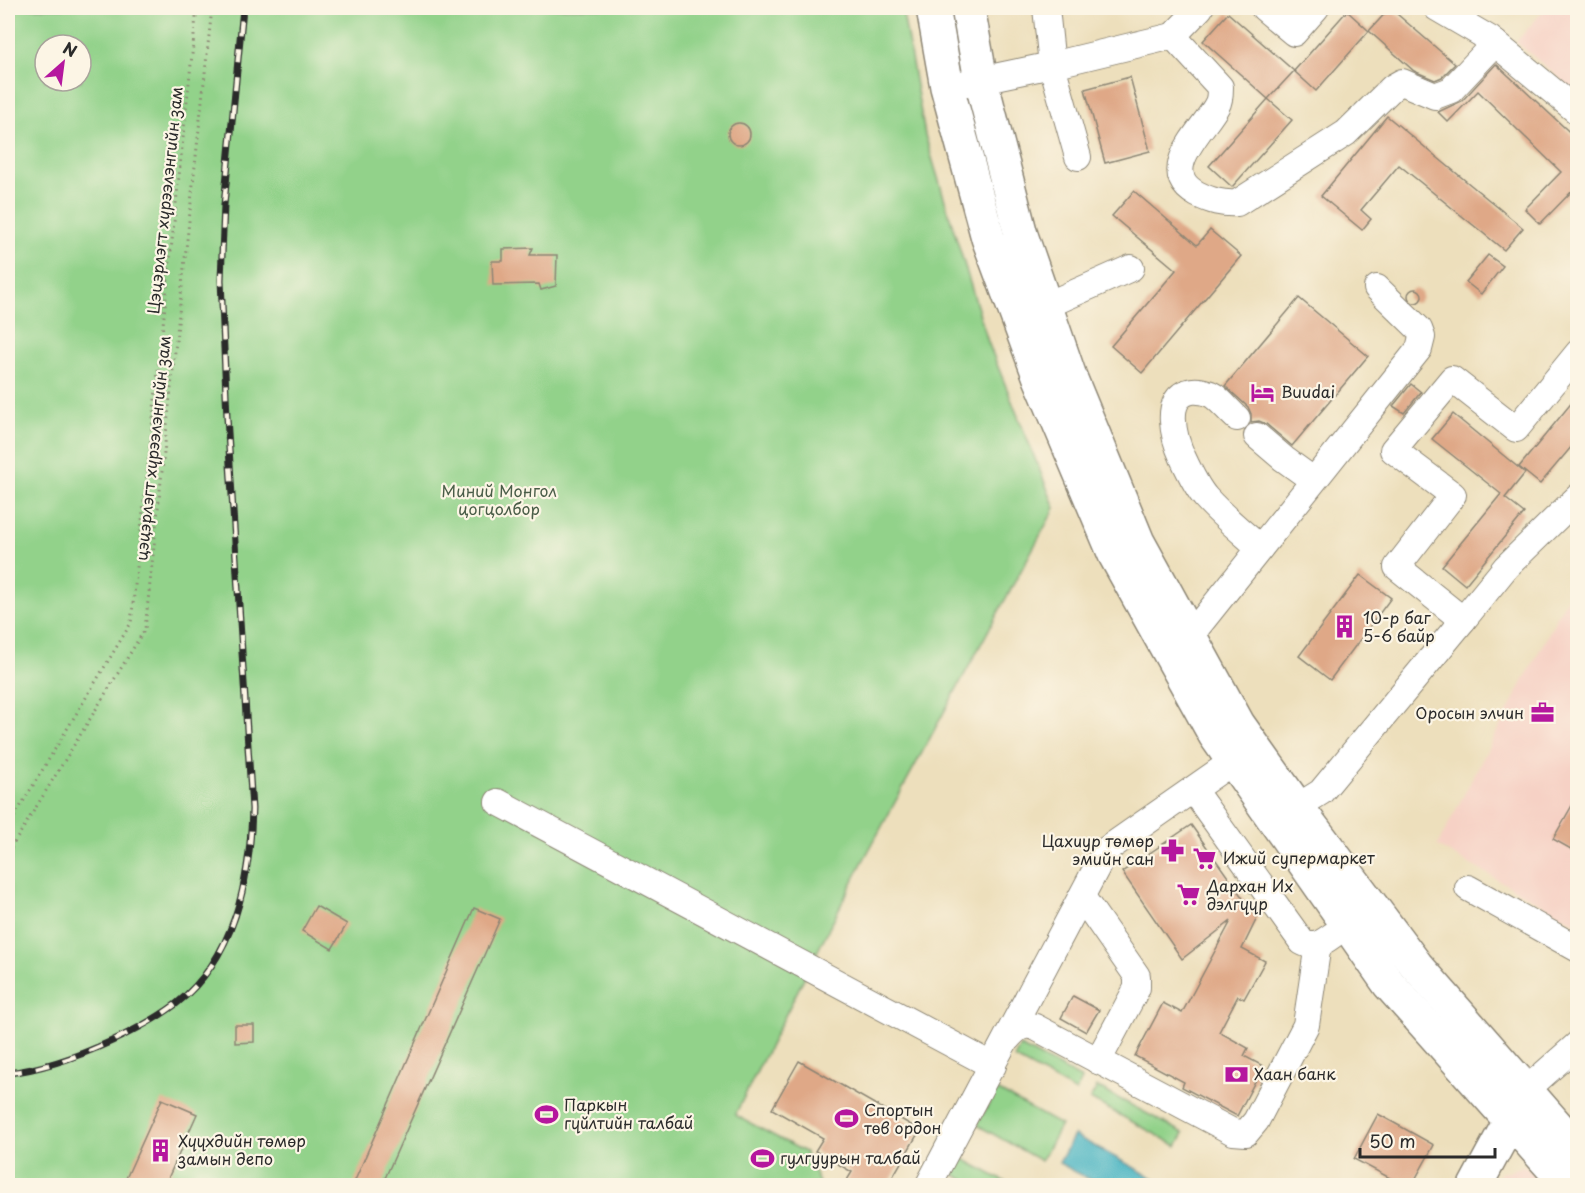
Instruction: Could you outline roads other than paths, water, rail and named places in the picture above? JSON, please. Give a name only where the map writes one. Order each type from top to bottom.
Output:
[{"type":"main road","points":[[933,8],[947,87],[988,238],[1045,389],[1115,555],[1232,762],[1389,984],[1569,1185]]},
{"type":"main road","points":[[968,8],[981,80],[1021,234],[1070,377],[1138,542],[1238,724],[1297,807],[1416,965],[1578,1150]]},
{"type":"main road","points":[[1475,1185],[1526,1090]]},
{"type":"street","points":[[1046,8],[1052,65],[1078,157]]},
{"type":"street","points":[[947,87],[1173,36],[1200,8]]},
{"type":"street","points":[[1264,8],[1294,33],[1316,8]]},
{"type":"street","points":[[1437,8],[1496,43],[1578,112]]},
{"type":"street","points":[[1173,36],[1220,87],[1219,102],[1185,150],[1180,168],[1183,182],[1192,191],[1221,204],[1237,203],[1346,133],[1393,87],[1402,82],[1435,96],[1451,90],[1496,43]]},
{"type":"street","points":[[1045,306],[1131,268]]},
{"type":"street","points":[[1190,636],[1421,345],[1422,333],[1419,328],[1377,288]]},
{"type":"street","points":[[1463,620],[1397,567],[1453,495],[1393,450],[1452,379],[1516,429],[1578,352]]},
{"type":"street","points":[[1237,418],[1212,394],[1198,391],[1189,392],[1180,397],[1174,410],[1173,423],[1181,452],[1204,497],[1260,548]]},
{"type":"street","points":[[1257,436],[1313,480]]},
{"type":"street","points":[[1297,807],[1321,792],[1506,567],[1578,497]]},
{"type":"street","points":[[928,1185],[1106,850],[1232,762]]},
{"type":"street","points":[[1193,789],[1302,942],[1312,946],[1321,944],[1347,925]]},
{"type":"street","points":[[498,802],[993,1066]]},
{"type":"street","points":[[1468,888],[1578,949]]},
{"type":"street","points":[[1082,897],[1137,976],[1138,982],[1137,988],[1098,1061]]},
{"type":"street","points":[[1008,1038],[1016,1029],[1028,1025],[1233,1132],[1246,1133],[1256,1121],[1306,1025],[1317,951],[1321,944]]},
{"type":"street","points":[[1526,1090],[1578,1044]]},
{"type":"water","points":[[1074,1135],[1157,1180],[1154,1185],[1100,1185],[1059,1163]]},
{"type":"railway","points":[[8,1073],[48,1065],[87,1052],[137,1028],[176,1004],[196,985],[212,964],[225,941],[243,890],[248,863],[252,809],[227,417],[221,280],[224,205],[243,8]]},
{"type":"place","name":"Buudai","points":[[1263,392]]},
{"type":"place","name":"10-р баг 5-6 байр","points":[[1345,627]]},
{"type":"place","name":"Оросын элчин","points":[[1542,713]]},
{"type":"place","name":"Цахиур төмөр эмийн сан","points":[[1172,850]]},
{"type":"place","name":"Ижий супермаркет","points":[[1205,858]]},
{"type":"place","name":"Дархан Их дэлгүүр","points":[[1189,895]]},
{"type":"place","name":"Хаан банк","points":[[1236,1074]]},
{"type":"place","name":"Паркын гүйлтийн талбай","points":[[546,1114]]},
{"type":"place","name":"Спортын төв ордон","points":[[846,1119]]},
{"type":"place","name":"Хүүхдийн төмөр замын депо","points":[[160,1150]]},
{"type":"place","name":"гулгуурын талбай","points":[[762,1158]]},
{"type":"park label","name":"Миний Монгол цогцолбор","points":[[499,500]]}]
